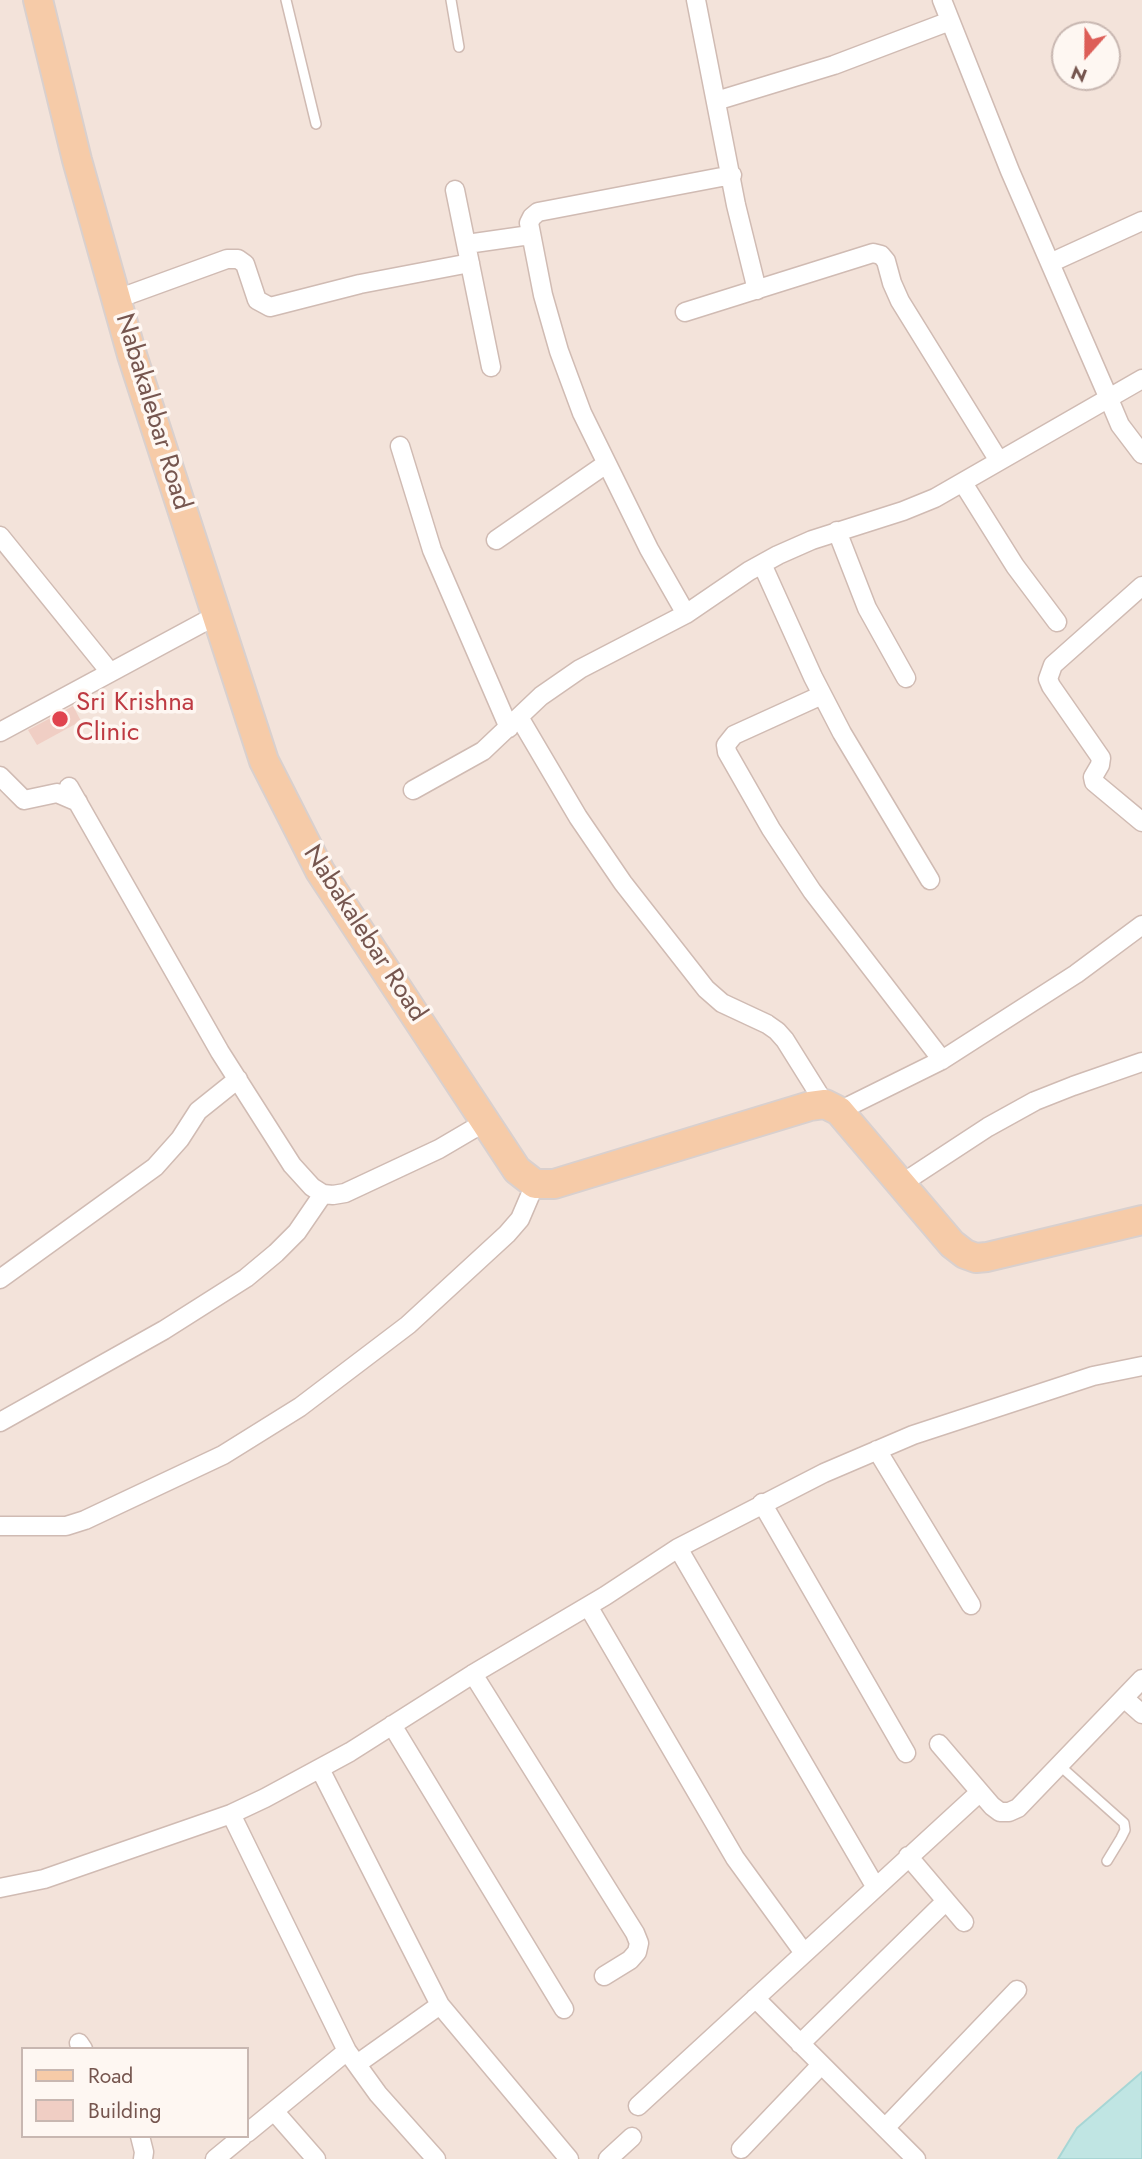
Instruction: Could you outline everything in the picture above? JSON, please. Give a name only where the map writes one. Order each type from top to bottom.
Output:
[{"type":"main road","name":"Nabakalebar Road","points":[[38,0],[77,160],[117,299],[264,761],[320,871],[517,1170],[535,1184]]},
{"type":"main road","points":[[535,1184],[554,1184],[810,1106],[832,1108],[952,1244],[976,1258],[1142,1220]]},
{"type":"street","points":[[696,0],[736,205],[757,290]]},
{"type":"street","points":[[942,0],[1010,171],[1120,425],[1142,454]]},
{"type":"street","points":[[716,101],[834,65],[950,22]]},
{"type":"street","points":[[686,614],[649,550],[582,413],[559,351],[543,295],[529,223],[532,216],[538,212],[732,175]]},
{"type":"street","points":[[455,190],[491,367]]},
{"type":"street","points":[[1050,263],[1142,221]]},
{"type":"street","points":[[467,244],[530,234]]},
{"type":"street","points":[[685,312],[873,253],[881,255],[886,261],[891,283],[900,301],[999,461]]},
{"type":"street","points":[[117,299],[227,259],[238,259],[245,264],[257,300],[270,307],[360,284],[470,264]]},
{"type":"street","points":[[413,790],[483,751],[541,696],[580,669],[686,614],[762,564],[837,531],[903,511],[963,482],[1142,379]]},
{"type":"street","points":[[400,446],[432,550],[514,723],[623,883],[706,989],[722,1003],[768,1024],[777,1031],[832,1108],[942,1060],[1076,974],[1142,925]]},
{"type":"street","points":[[496,540],[606,464]]},
{"type":"street","points":[[963,482],[1015,566],[1057,622]]},
{"type":"street","points":[[837,531],[867,607],[906,678]]},
{"type":"street","points":[[0,536],[110,672]]},
{"type":"street","points":[[762,564],[842,733],[930,880]]},
{"type":"street","points":[[1142,586],[1053,665],[1048,679],[1101,758],[1093,777],[1094,782],[1142,822]]},
{"type":"street","points":[[0,732],[217,615]]},
{"type":"street","points":[[822,695],[734,735],[726,745],[727,752],[771,830],[812,891],[942,1060]]},
{"type":"street","points":[[0,776],[24,800],[57,793],[73,794],[238,1079],[292,1165],[312,1187],[323,1194],[345,1193],[439,1149],[485,1122]]},
{"type":"street","points":[[901,1184],[988,1127],[1035,1101],[1142,1062]]},
{"type":"street","points":[[3,1270],[155,1167],[180,1139],[198,1111],[238,1079]]},
{"type":"street","points":[[0,1526],[66,1526],[85,1520],[223,1455],[300,1407],[408,1325],[507,1234],[520,1219],[535,1184]]},
{"type":"street","points":[[0,1422],[164,1330],[246,1278],[276,1254],[297,1232],[323,1194]]},
{"type":"street","points":[[0,1888],[44,1879],[231,1814],[320,1769],[678,1548],[762,1503],[914,1435],[1093,1376],[1142,1366]]},
{"type":"street","points":[[877,1451],[971,1605]]},
{"type":"street","points":[[762,1503],[906,1754]]},
{"type":"street","points":[[678,1548],[875,1886]]},
{"type":"street","points":[[588,1606],[735,1858],[804,1953]]},
{"type":"street","points":[[473,1674],[635,1933],[639,1943],[637,1952],[630,1960],[604,1976]]},
{"type":"street","points":[[939,1744],[1000,1812],[1009,1812],[1018,1808],[1142,1679]]},
{"type":"street","points":[[1125,1699],[1142,1714]]},
{"type":"street","points":[[392,1726],[564,2008]]},
{"type":"street","points":[[320,1769],[440,2005],[569,2159]]},
{"type":"street","points":[[638,2106],[980,1791]]},
{"type":"street","points":[[231,1814],[352,2057],[378,2094],[436,2159]]},
{"type":"street","points":[[908,1856],[964,1922]]},
{"type":"street","points":[[800,2044],[946,1901]]},
{"type":"street","points":[[885,2128],[1017,1990]]},
{"type":"street","points":[[755,1998],[916,2159]]},
{"type":"street","points":[[248,2133],[274,2111],[352,2057],[440,2005]]},
{"type":"street","points":[[741,2149],[821,2066]]},
{"type":"street","points":[[274,2111],[316,2159]]},
{"type":"street","points":[[608,2159],[632,2137]]},
{"type":"street","points":[[140,2138],[143,2159]]},
{"type":"street","points":[[215,2159],[241,2138]]},
{"type":"lane","points":[[286,0],[316,124]]},
{"type":"lane","points":[[451,0],[459,47]]},
{"type":"lane","points":[[1059,1765],[1124,1823],[1125,1829],[1121,1838],[1107,1861]]},
{"type":"shaded area","points":[[0,0],[1142,0],[1142,2159],[0,2159]]},
{"type":"water","points":[[1142,2072],[1142,2159],[1058,2159],[1077,2128]]},
{"type":"building","points":[[73,706],[81,721],[37,745],[28,730]]},
{"type":"place","name":"Sri Krishna Clinic","points":[[60,719]]}]
